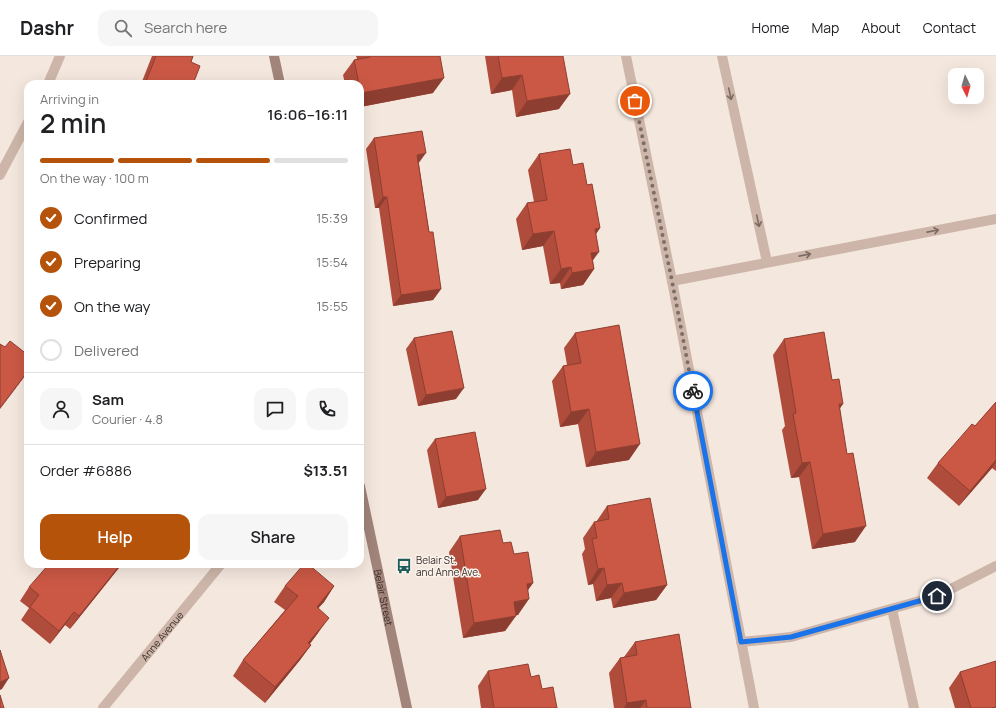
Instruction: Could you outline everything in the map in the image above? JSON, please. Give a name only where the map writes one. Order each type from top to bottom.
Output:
[{"type":"main road","points":[[274,56],[279,80]]},
{"type":"main road","name":"Belair Street","points":[[364,505],[407,708]]},
{"type":"street","points":[[50,80],[60,56]]},
{"type":"street","points":[[626,56],[672,281],[754,708]]},
{"type":"street","points":[[722,56],[767,262]]},
{"type":"street","points":[[0,175],[24,130]]},
{"type":"street","points":[[672,281],[996,219]]},
{"type":"street","points":[[741,642],[791,637],[937,596],[996,566]]},
{"type":"street","name":"Anne Avenue","points":[[103,708],[218,568]]},
{"type":"street","points":[[892,609],[914,708]]},
{"type":"building","points":[[156,56],[193,56],[191,62],[200,66],[195,80],[147,80]]},
{"type":"building","points":[[440,56],[444,78],[364,92],[364,80],[358,80],[354,60],[370,57]]},
{"type":"building","points":[[498,56],[563,56],[570,94],[527,101],[522,75],[502,78]]},
{"type":"building","points":[[422,131],[426,153],[417,155],[429,232],[433,232],[441,289],[401,295],[387,197],[383,197],[374,138]]},
{"type":"building","points":[[570,149],[573,165],[583,163],[587,185],[592,184],[600,228],[595,229],[599,252],[591,253],[594,269],[572,273],[571,267],[561,269],[554,231],[533,234],[527,203],[547,200],[539,154]]},
{"type":"building","points":[[619,325],[640,444],[596,452],[589,409],[571,412],[563,366],[581,363],[575,333]]},
{"type":"building","points":[[452,331],[464,388],[426,395],[414,338]]},
{"type":"building","points":[[824,332],[832,380],[839,379],[843,404],[839,404],[847,454],[853,453],[866,526],[823,534],[810,462],[802,463],[793,414],[796,413],[784,339]]},
{"type":"building","points":[[10,341],[24,352],[24,376],[0,408],[0,344],[5,347]]},
{"type":"building","points":[[996,402],[996,460],[970,491],[938,463],[972,424],[975,426]]},
{"type":"building","points":[[475,432],[486,489],[446,497],[435,439]]},
{"type":"building","points":[[650,498],[667,585],[624,593],[622,583],[607,585],[604,568],[598,569],[592,539],[597,538],[594,522],[609,519],[607,506]]},
{"type":"building","points":[[500,530],[503,543],[511,542],[514,554],[528,552],[533,583],[527,584],[529,599],[514,602],[516,616],[474,623],[460,536]]},
{"type":"building","points":[[46,568],[118,568],[79,616],[74,612],[59,631],[30,607],[39,595],[29,587]]},
{"type":"building","points":[[301,568],[313,568],[334,586],[317,607],[329,618],[308,643],[311,645],[275,687],[243,660],[298,596],[285,586]]},
{"type":"building","points":[[679,634],[691,708],[647,708],[646,700],[627,703],[620,658],[637,655],[635,642]]},
{"type":"building","points":[[0,650],[9,678],[0,682]]},
{"type":"building","points":[[996,661],[996,707],[971,708],[960,672]]},
{"type":"building","points":[[528,664],[531,677],[539,675],[542,689],[553,687],[557,708],[494,708],[488,671]]},
{"type":"building","points":[[0,695],[4,708],[0,708]]},
{"type":"way so far","points":[[635,101],[693,391]]},
{"type":"place","name":"Belair St. and Anne Ave.","points":[[404,566]]},
{"type":"route","points":[[693,391],[741,642],[791,637],[937,596]]}]
